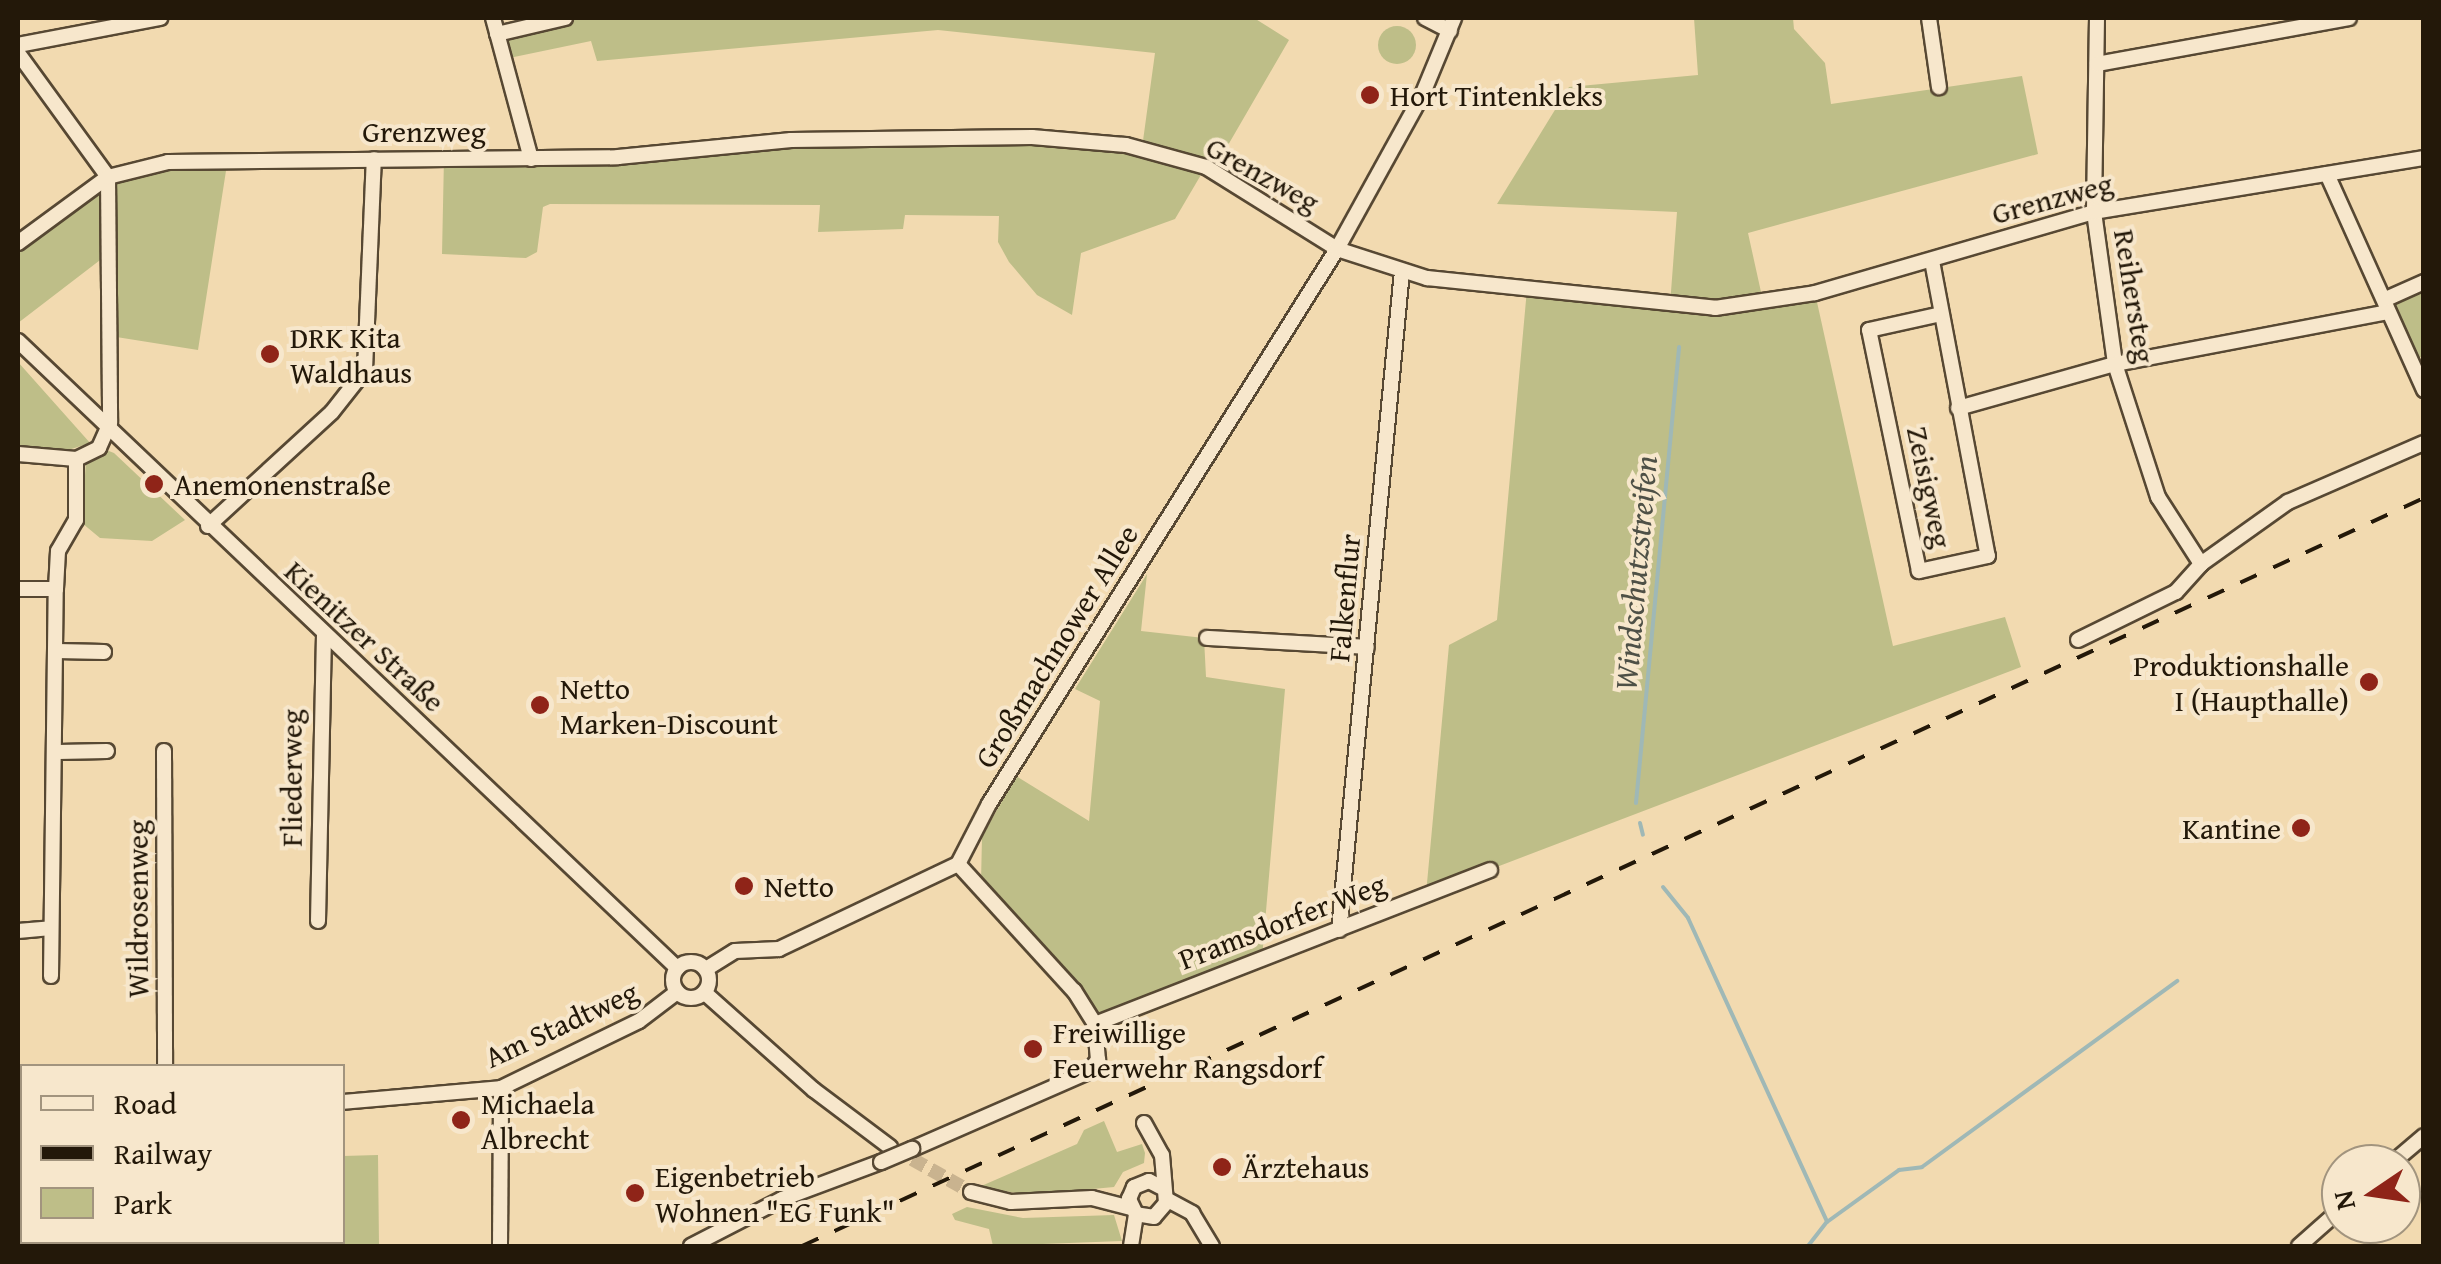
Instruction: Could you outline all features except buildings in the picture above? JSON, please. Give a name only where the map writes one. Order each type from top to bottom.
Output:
[{"type":"street","points":[[18,44],[160,18]]},
{"type":"street","points":[[493,18],[531,158]]},
{"type":"street","points":[[497,34],[565,18]]},
{"type":"street","points":[[1425,18],[1452,24]]},
{"type":"street","points":[[1929,18],[1939,87]]},
{"type":"street","name":"Reihersteg","points":[[2097,18],[2094,212],[2115,364],[2158,498],[2201,564]]},
{"type":"street","points":[[2097,64],[2349,18]]},
{"type":"street","name":"Großmachnower Allee","points":[[958,864],[989,804],[1337,249],[1452,24]]},
{"type":"street","points":[[18,52],[108,177],[108,431],[99,448],[76,459],[18,454]]},
{"type":"street","name":"Grenzweg","points":[[18,243],[108,177],[168,162],[531,158],[925,135],[1126,144],[1206,167],[1337,249],[1402,270],[1715,308],[1815,292],[2094,212],[2424,158]]},
{"type":"street","points":[[208,526],[332,412],[365,370],[374,159]]},
{"type":"street","points":[[2327,174],[2386,305],[2417,359],[2424,390]]},
{"type":"street","name":"Zeisigweg","points":[[1932,260],[1988,556],[1919,571],[1869,330],[1941,314]]},
{"type":"street","name":"Falkenflur","points":[[1339,930],[1402,270]]},
{"type":"street","name":"Zeisigweg","points":[[1958,408],[2115,364],[2386,305],[2424,282]]},
{"type":"street","name":"Kienitzer Straße","points":[[18,341],[108,431],[677,968]]},
{"type":"street","points":[[2078,640],[2176,592],[2201,564],[2288,502],[2424,444]]},
{"type":"street","points":[[51,976],[52,764],[58,752],[56,589],[58,551],[76,520],[76,459]]},
{"type":"street","points":[[18,589],[56,589]]},
{"type":"street","name":"Fliederweg","points":[[318,921],[324,635]]},
{"type":"street","points":[[1207,638],[1368,647]]},
{"type":"street","points":[[57,651],[104,652]]},
{"type":"street","points":[[58,752],[107,751]]},
{"type":"street","name":"Wildrosenweg","points":[[164,751],[165,1064]]},
{"type":"street","points":[[691,1246],[782,1199],[912,1149],[1088,1072],[1098,1060],[1095,1024],[1054,964],[958,864],[778,949],[734,951],[706,969]]},
{"type":"street","name":"Pramsdorfer Weg","points":[[1095,1024],[1490,870]]},
{"type":"street","points":[[18,931],[51,928]]},
{"type":"street","points":[[704,993],[693,998],[677,992],[677,968],[690,962],[706,969]]},
{"type":"street","points":[[704,993],[706,969]]},
{"type":"street","name":"Am Stadtweg","points":[[345,1102],[501,1088],[638,1021],[677,992]]},
{"type":"street","points":[[704,993],[814,1090],[890,1146]]},
{"type":"street","points":[[500,1246],[501,1088]]},
{"type":"street","points":[[1131,1246],[1138,1186],[1155,1154],[1146,1128],[1162,1155],[1164,1193],[1157,1216],[1139,1246]]},
{"type":"street","points":[[971,1192],[1011,1202],[1092,1198],[1138,1186],[1164,1193],[1199,1223],[1212,1246]]},
{"type":"street","points":[[1092,1198],[1133,1211],[1199,1223]]},
{"type":"street","points":[[2299,1246],[2321,1227]]},
{"type":"green space","points":[[565,18],[1254,18],[1289,40],[1213,171],[1205,168],[1175,219],[1081,253],[1072,315],[1037,295],[1009,262],[998,242],[999,216],[905,215],[903,229],[818,232],[820,205],[550,204],[543,207],[537,252],[526,258],[442,254],[444,157],[531,159],[925,135],[1142,148],[1155,53],[938,30],[597,61],[591,41],[504,59],[497,34]]},
{"type":"green space","points":[[1694,18],[1793,18],[1794,29],[1825,63],[1831,104],[2022,76],[2038,154],[1748,233],[1763,301],[1815,293],[1893,646],[2005,617],[2021,667],[1426,894],[1449,645],[1497,620],[1527,289],[1670,305],[1677,212],[1497,204],[1569,87],[1698,75]]},
{"type":"green space","points":[[1397,26],[1410,32],[1416,45],[1410,58],[1397,64],[1384,58],[1378,45],[1384,32]]},
{"type":"green space","points":[[228,158],[198,350],[110,336],[108,254],[18,323],[18,243],[108,177]]},
{"type":"green space","points":[[2423,282],[2423,356],[2411,361],[2386,299]]},
{"type":"green space","points":[[18,362],[91,444],[114,453],[185,520],[152,541],[100,538],[82,523],[87,444],[62,452],[18,447]]},
{"type":"green space","points":[[1147,574],[1141,631],[1204,638],[1206,677],[1285,689],[1262,958],[1095,1024],[981,882],[982,837],[1016,776],[1089,821],[1100,701],[1075,689]]},
{"type":"green space","points":[[1104,1121],[1117,1152],[1142,1144],[1145,1153],[1144,1163],[1123,1172],[1114,1187],[1028,1195],[979,1187],[1077,1144],[1084,1130]]},
{"type":"green space","points":[[378,1155],[379,1246],[312,1246],[345,1244],[345,1156]]},
{"type":"green space","points":[[967,1207],[1023,1218],[1114,1215],[1122,1241],[993,1246],[989,1229],[955,1220],[952,1214]]},
{"type":"waterway","name":"Windschutzstreifen","points":[[1636,803],[1679,347]]},
{"type":"waterway","name":"Windschutzstreifen","points":[[1640,823],[1643,835]]},
{"type":"waterway","name":"Windschutzstreifen","points":[[1663,887],[1688,918],[1827,1222]]},
{"type":"waterway","points":[[1808,1246],[1827,1222],[1899,1170],[1922,1167],[2177,981]]},
{"type":"tunnel","points":[[894,1149],[971,1192]]},
{"type":"railway","points":[[802,1246],[2424,498]]},
{"type":"place","name":"Hort Tintenkleks","points":[[1370,95]]},
{"type":"place","name":"DRK Kita Waldhaus","points":[[270,354]]},
{"type":"place","name":"Anemonenstraße","points":[[154,484]]},
{"type":"place","name":"Produktionshalle I (Haupthalle)","points":[[2369,682]]},
{"type":"place","name":"Netto Marken-Discount","points":[[540,705]]},
{"type":"place","name":"Kantine","points":[[2301,828]]},
{"type":"place","name":"Netto","points":[[744,886]]},
{"type":"place","name":"Freiwillige Feuerwehr Rangsdorf","points":[[1033,1049]]},
{"type":"place","name":"Michaela Albrecht","points":[[461,1120]]},
{"type":"place","name":"Ärztehaus","points":[[1222,1167]]},
{"type":"place","name":"Eigenbetrieb Wohnen \"EG Funk\"","points":[[635,1193]]}]
